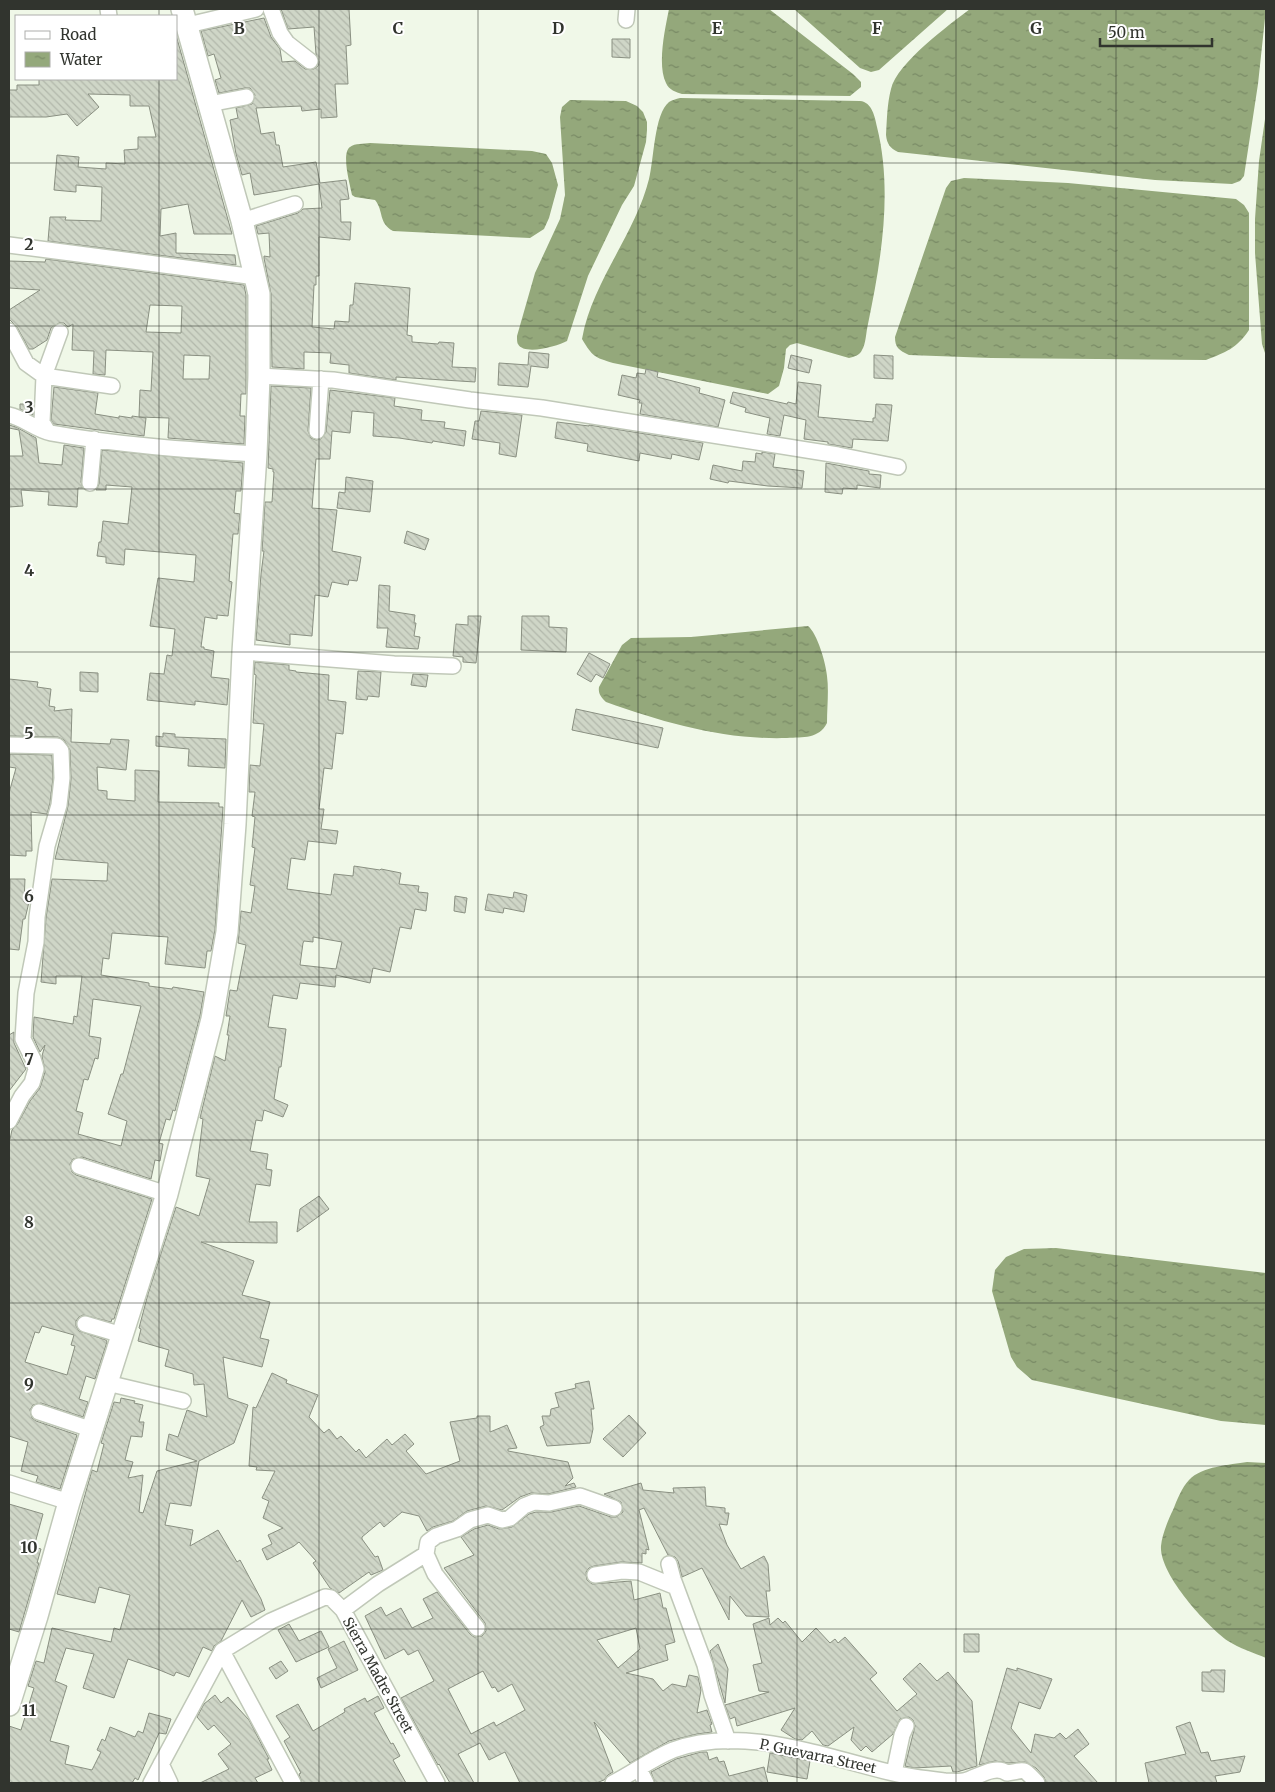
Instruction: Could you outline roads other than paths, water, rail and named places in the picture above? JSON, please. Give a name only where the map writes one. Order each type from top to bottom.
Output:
[{"type":"street","points":[[10,1694],[37,1616],[69,1502],[167,1194],[212,1019],[227,932],[235,824],[242,652],[256,454],[259,376],[259,294],[242,221],[185,17],[256,9]]},
{"type":"street","points":[[271,9],[280,32],[287,43],[310,61]]},
{"type":"street","points":[[209,104],[246,97]]},
{"type":"street","points":[[242,221],[295,204]]},
{"type":"street","points":[[9,245],[256,277]]},
{"type":"street","points":[[9,331],[26,363],[44,376],[112,386]]},
{"type":"street","points":[[48,432],[42,422],[44,376],[60,332]]},
{"type":"street","points":[[259,376],[322,379],[551,409],[838,455],[898,467]]},
{"type":"street","points":[[317,431],[322,379]]},
{"type":"street","points":[[9,415],[48,432],[185,449],[256,454]]},
{"type":"street","points":[[90,483],[94,439]]},
{"type":"street","points":[[242,652],[384,663],[453,666]]},
{"type":"street","points":[[9,745],[58,746],[61,751],[62,778],[59,805],[47,846],[37,916],[36,942],[26,992],[23,1039],[36,1069],[32,1083],[22,1096],[9,1121]]},
{"type":"street","points":[[79,1166],[167,1194]]},
{"type":"street","points":[[85,1324],[122,1335]]},
{"type":"street","points":[[108,1383],[183,1401]]},
{"type":"street","points":[[39,1412],[93,1430]]},
{"type":"street","points":[[9,1483],[69,1502]]},
{"type":"street","points":[[478,1628],[435,1574],[426,1554],[428,1542],[436,1536],[457,1529],[470,1520],[488,1515],[502,1520],[510,1518],[524,1506],[534,1502],[550,1503],[580,1496],[614,1508]]},
{"type":"street","points":[[343,1610],[378,1584],[426,1554]]},
{"type":"street","points":[[669,1564],[705,1665],[712,1695],[728,1741]]},
{"type":"street","points":[[595,1575],[622,1571],[639,1572],[676,1587]]},
{"type":"street","name":"Sierra Madre Street","points":[[222,1651],[271,1621],[325,1597],[331,1598],[343,1610],[437,1783]]},
{"type":"street","points":[[151,1783],[222,1651]]},
{"type":"street","points":[[222,1651],[293,1783]]},
{"type":"street","points":[[894,1773],[902,1735],[906,1726]]},
{"type":"street","name":"P. Guevarra Street","points":[[613,1783],[673,1750],[709,1742],[728,1741],[751,1742],[799,1750],[894,1773],[913,1780],[958,1783],[1000,1770],[1007,1773],[1021,1770],[1037,1783]]},
{"type":"street","points":[[161,1764],[170,1783]]},
{"type":"street","points":[[639,1769],[646,1783]]},
{"type":"water","points":[[669,9],[769,9],[853,74],[861,82],[861,87],[850,96],[682,94],[677,92],[667,85],[662,67]]},
{"type":"water","points":[[794,9],[948,9],[879,70],[871,72],[860,68]]},
{"type":"water","points":[[970,9],[1266,9],[1258,84],[1244,176],[1240,181],[1232,184],[1155,180],[898,152],[889,145],[886,135],[887,112],[891,89],[895,79],[913,56]]},
{"type":"water","points":[[680,98],[860,101],[870,107],[875,119],[882,151],[885,201],[881,251],[865,341],[861,352],[849,358],[797,343],[790,345],[786,349],[784,368],[779,386],[768,394],[613,363],[594,356],[589,350],[582,339],[587,318],[604,278],[643,200],[651,171],[660,116],[669,102]]},
{"type":"water","points":[[570,100],[626,101],[637,106],[643,112],[647,122],[646,142],[634,186],[622,205],[588,276],[567,341],[541,349],[521,348],[517,342],[517,336],[535,273],[560,219],[565,195],[560,117],[562,107]]},
{"type":"water","points":[[1266,112],[1266,356],[1262,344],[1255,253],[1255,219],[1259,161]]},
{"type":"water","points":[[370,143],[532,151],[546,154],[552,163],[558,185],[544,229],[530,238],[393,231],[383,221],[380,208],[375,200],[352,195],[346,162],[347,150],[354,145]]},
{"type":"water","points":[[964,178],[1068,183],[1236,199],[1244,205],[1249,213],[1249,330],[1240,342],[1230,349],[1206,360],[991,358],[909,355],[900,350],[895,337],[946,188],[951,181]]},
{"type":"water","points":[[808,626],[815,635],[821,649],[828,682],[827,723],[815,735],[764,738],[695,729],[606,702],[599,694],[599,687],[622,645],[631,638],[691,637]]},
{"type":"water","points":[[1056,1248],[1266,1273],[1266,1425],[1221,1421],[1032,1380],[1017,1367],[1011,1357],[992,1291],[995,1270],[1006,1257],[1024,1249]]},
{"type":"water","points":[[1247,1462],[1266,1463],[1266,1658],[1228,1641],[1208,1623],[1176,1584],[1162,1557],[1161,1546],[1164,1532],[1186,1483],[1195,1475],[1209,1469]]}]
